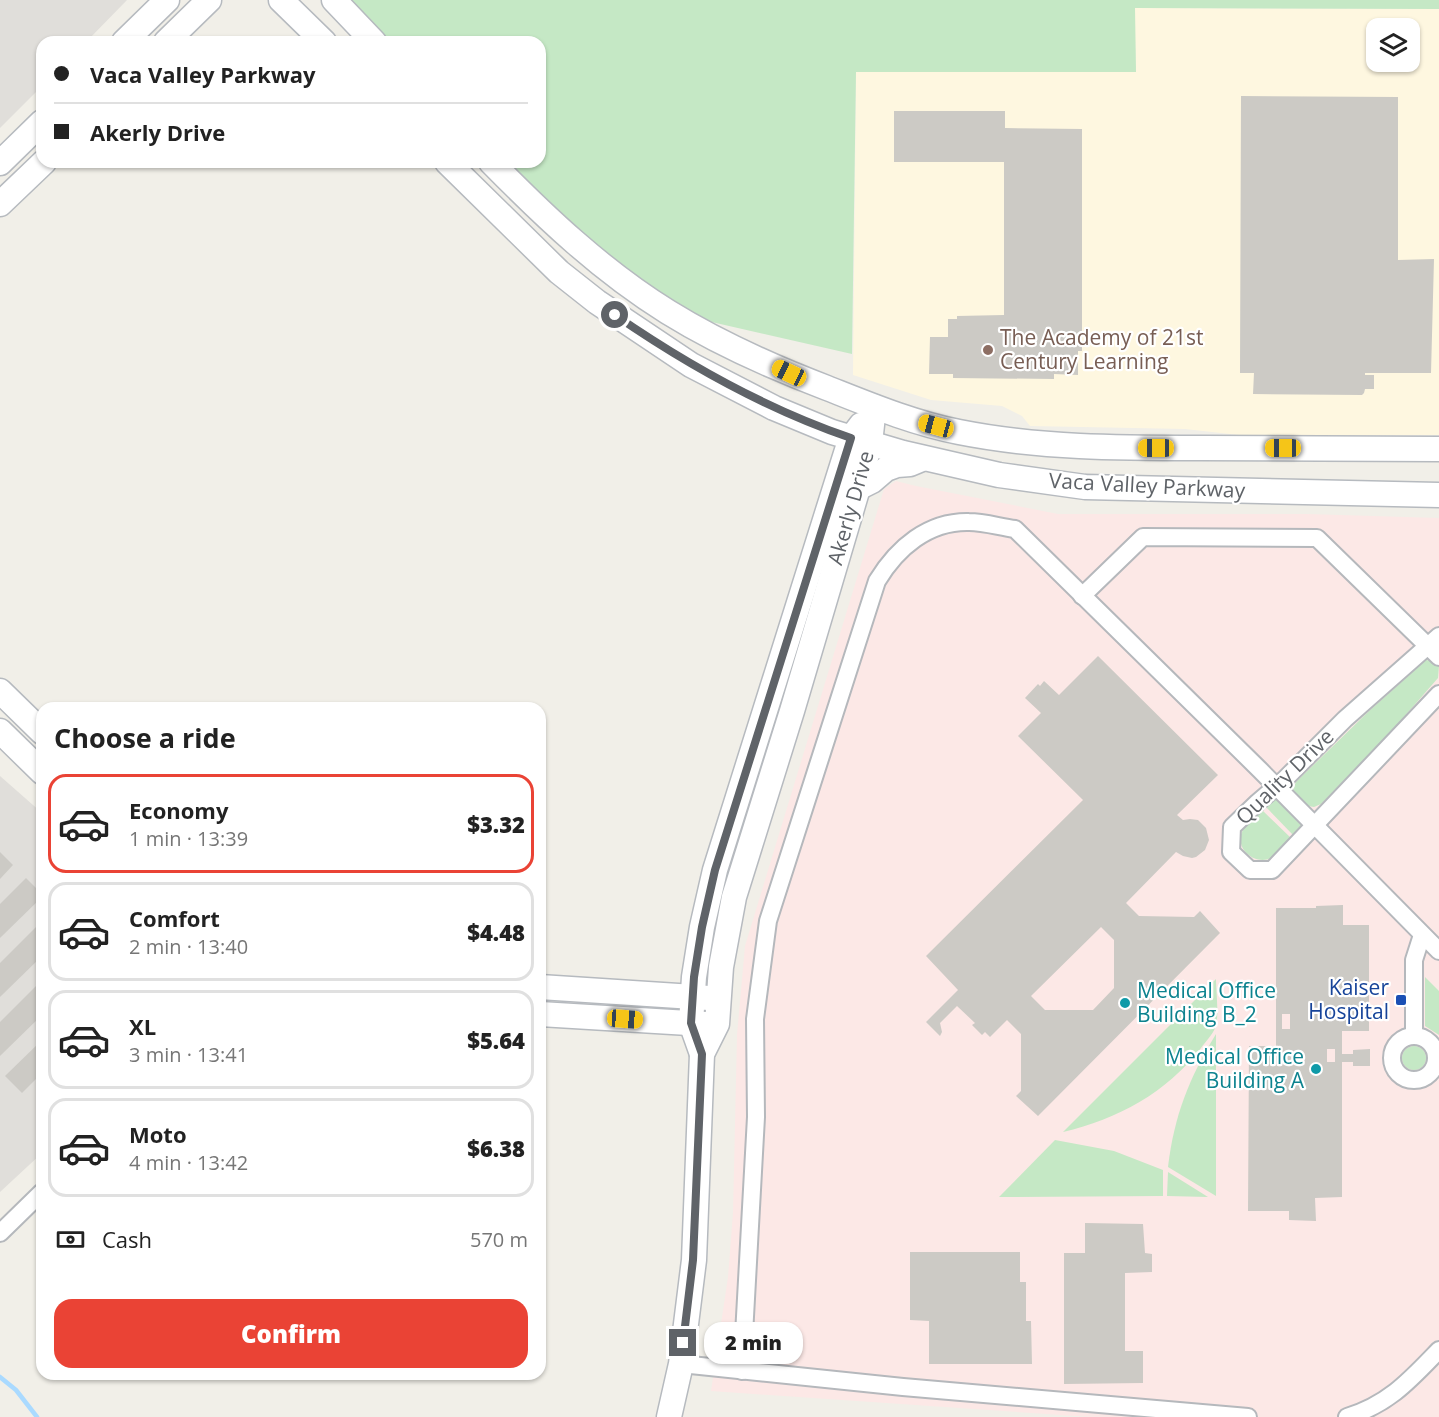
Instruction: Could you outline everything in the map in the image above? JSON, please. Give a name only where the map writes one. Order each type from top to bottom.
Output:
[{"type":"street","points":[[130,36],[167,0]]},
{"type":"street","points":[[172,36],[209,0]]},
{"type":"street","points":[[281,0],[318,36]]},
{"type":"street","points":[[334,0],[369,36]]},
{"type":"street","points":[[0,163],[36,128]]},
{"type":"street","points":[[0,204],[38,168]]},
{"type":"street","name":"Vaca Valley Parkway","points":[[453,168],[559,272],[640,332],[691,365],[764,404],[821,428],[860,441],[999,475],[1085,487],[1439,495]]},
{"type":"street","name":"Vaca Valley Parkway","points":[[497,168],[543,215],[585,252],[668,312],[713,338],[778,368],[874,407],[957,432],[1084,447],[1439,449]]},
{"type":"street","name":"Akerly Drive","points":[[669,1417],[681,1364],[693,1260],[702,1054],[691,1023],[702,927],[715,870],[860,441],[874,407]]},
{"type":"street","name":"Akerly Drive","points":[[702,1054],[717,1024],[721,967],[735,897],[858,488],[860,441]]},
{"type":"street","points":[[858,488],[872,481],[886,469],[910,464],[924,458]]},
{"type":"street","points":[[742,1371],[756,1117],[755,1019],[768,921],[877,581],[890,560],[916,537],[938,526],[969,522],[1015,529],[1439,951]]},
{"type":"street","points":[[1082,596],[1143,537],[1317,537],[1435,646]]},
{"type":"street","name":"Quality Drive","points":[[1435,646],[1345,719],[1232,827],[1231,852],[1250,870],[1272,870],[1313,824],[1439,694]]},
{"type":"street","points":[[0,691],[36,726]]},
{"type":"street","points":[[0,731],[36,766]]},
{"type":"street","points":[[1414,1036],[1414,960],[1422,934]]},
{"type":"street","points":[[546,987],[717,999]]},
{"type":"street","points":[[546,1014],[717,1024]]},
{"type":"street","points":[[1414,1036],[1430,1042],[1438,1058],[1426,1077],[1411,1080],[1398,1074],[1392,1061],[1392,1053],[1400,1041],[1414,1036]]},
{"type":"street","points":[[0,1233],[36,1198]]},
{"type":"street","points":[[1347,1417],[1374,1407],[1389,1398],[1405,1386],[1439,1350]]},
{"type":"street","points":[[681,1364],[1248,1417]]},
{"type":"shaded area","points":[[0,0],[127,0],[92,36],[36,36],[36,92],[0,128]]},
{"type":"shaded area","points":[[1134,8],[1439,9],[1439,435],[1239,435],[1185,429],[1030,426],[1022,416],[1002,406],[931,400],[853,375],[856,72],[1136,72]]},
{"type":"shaded area","points":[[896,481],[1058,514],[1307,514],[1439,518],[1439,1417],[1090,1417],[711,1391],[728,1277],[733,1213],[737,1035],[745,946],[884,489]]},
{"type":"shaded area","points":[[0,776],[36,808],[36,1159],[0,1192]]},
{"type":"green space","points":[[334,0],[1439,0],[1439,9],[1135,8],[1136,72],[856,72],[852,354],[668,312],[498,168],[546,168],[546,36],[368,36]]},
{"type":"green space","points":[[1426,660],[1433,661],[1439,666],[1438,678],[1390,733],[1321,804],[1311,807],[1302,801],[1293,789],[1296,782]]},
{"type":"green space","points":[[1275,798],[1302,826],[1294,836],[1265,806]]},
{"type":"green space","points":[[1261,809],[1291,838],[1277,854],[1265,860],[1252,857],[1241,843],[1243,830]]},
{"type":"green space","points":[[1425,977],[1439,991],[1439,1035],[1425,1026]]},
{"type":"green space","points":[[1216,979],[1215,1028],[1187,1064],[1156,1091],[1122,1112],[1063,1132]]},
{"type":"green space","points":[[1216,1034],[1216,1196],[1168,1167],[1174,1131],[1184,1098]]},
{"type":"green space","points":[[1414,1046],[1419,1047],[1425,1053],[1425,1063],[1419,1069],[1414,1070],[1409,1069],[1403,1063],[1402,1058],[1403,1053],[1409,1047]]},
{"type":"green space","points":[[1055,1140],[1114,1151],[1163,1170],[1163,1196],[999,1197]]},
{"type":"green space","points":[[1168,1172],[1208,1197],[1167,1196]]},
{"type":"building","points":[[1241,96],[1398,97],[1398,260],[1434,259],[1431,373],[1365,373],[1365,375],[1374,375],[1374,389],[1365,389],[1362,395],[1253,394],[1254,373],[1240,373]]},
{"type":"building","points":[[894,111],[1005,111],[1005,128],[1082,129],[1082,351],[1078,351],[1078,375],[1054,374],[1054,379],[953,378],[953,374],[929,374],[930,337],[948,337],[948,319],[957,319],[957,316],[1004,315],[1004,162],[894,162]]},
{"type":"building","points":[[1098,656],[1218,775],[1177,815],[1183,820],[1198,820],[1206,828],[1209,840],[1205,850],[1192,858],[1176,852],[1126,903],[1139,916],[1194,917],[1200,911],[1220,933],[1038,1116],[1016,1096],[1021,1091],[1021,1034],[1007,1020],[990,1037],[985,1032],[982,1035],[972,1025],[975,1023],[957,1006],[940,1023],[942,1032],[940,1036],[926,1022],[958,990],[926,956],[1083,800],[1018,736],[1041,713],[1025,698],[1038,684],[1040,686],[1044,681],[1059,695]],"holes":[[[1101,927],[1114,940],[1114,988],[1093,1010],[1045,1010],[1031,996]]]},
{"type":"building","points":[[0,852],[13,865],[0,879]]},
{"type":"building","points":[[26,878],[36,888],[36,903],[0,938],[0,904]]},
{"type":"building","name":"Medical Office Building A","points":[[1343,905],[1343,925],[1369,925],[1369,1031],[1342,1031],[1342,1054],[1353,1054],[1353,1050],[1370,1049],[1370,1066],[1353,1066],[1353,1062],[1342,1062],[1342,1197],[1315,1198],[1316,1221],[1289,1220],[1289,1211],[1248,1211],[1249,1046],[1276,1046],[1276,908],[1316,908],[1316,906]],"holes":[[[1282,1014],[1290,1014],[1290,1029],[1282,1029]],[[1327,1049],[1335,1049],[1335,1062],[1327,1062]]]},
{"type":"building","points":[[36,927],[36,962],[0,997],[0,963]]},
{"type":"building","points":[[36,986],[36,1021],[0,1056],[0,1022]]},
{"type":"building","points":[[36,1046],[36,1079],[22,1093],[5,1076]]},
{"type":"building","points":[[1085,1223],[1143,1224],[1145,1253],[1152,1254],[1152,1272],[1125,1273],[1125,1351],[1143,1351],[1143,1383],[1064,1384],[1064,1253],[1085,1253]]},
{"type":"building","points":[[910,1252],[1020,1252],[1020,1282],[1026,1282],[1026,1321],[1031,1321],[1032,1364],[929,1364],[929,1321],[910,1320]]},
{"type":"waterway","points":[[0,1377],[16,1390],[37,1417]]},
{"type":"place","name":"The Academy of 21st Century Learning","points":[[988,350]]},
{"type":"place","name":"Kaiser Hospital","points":[[1401,1000]]},
{"type":"place","name":"Medical Office Building B_2","points":[[1125,1003]]},
{"type":"place","name":"Medical Office Building A","points":[[1316,1069]]},
{"type":"route","points":[[615,315],[691,365],[726,384],[774,408],[851,438],[715,870],[702,927],[694,977],[691,1023],[702,1054],[696,1215],[683,1343]]}]
